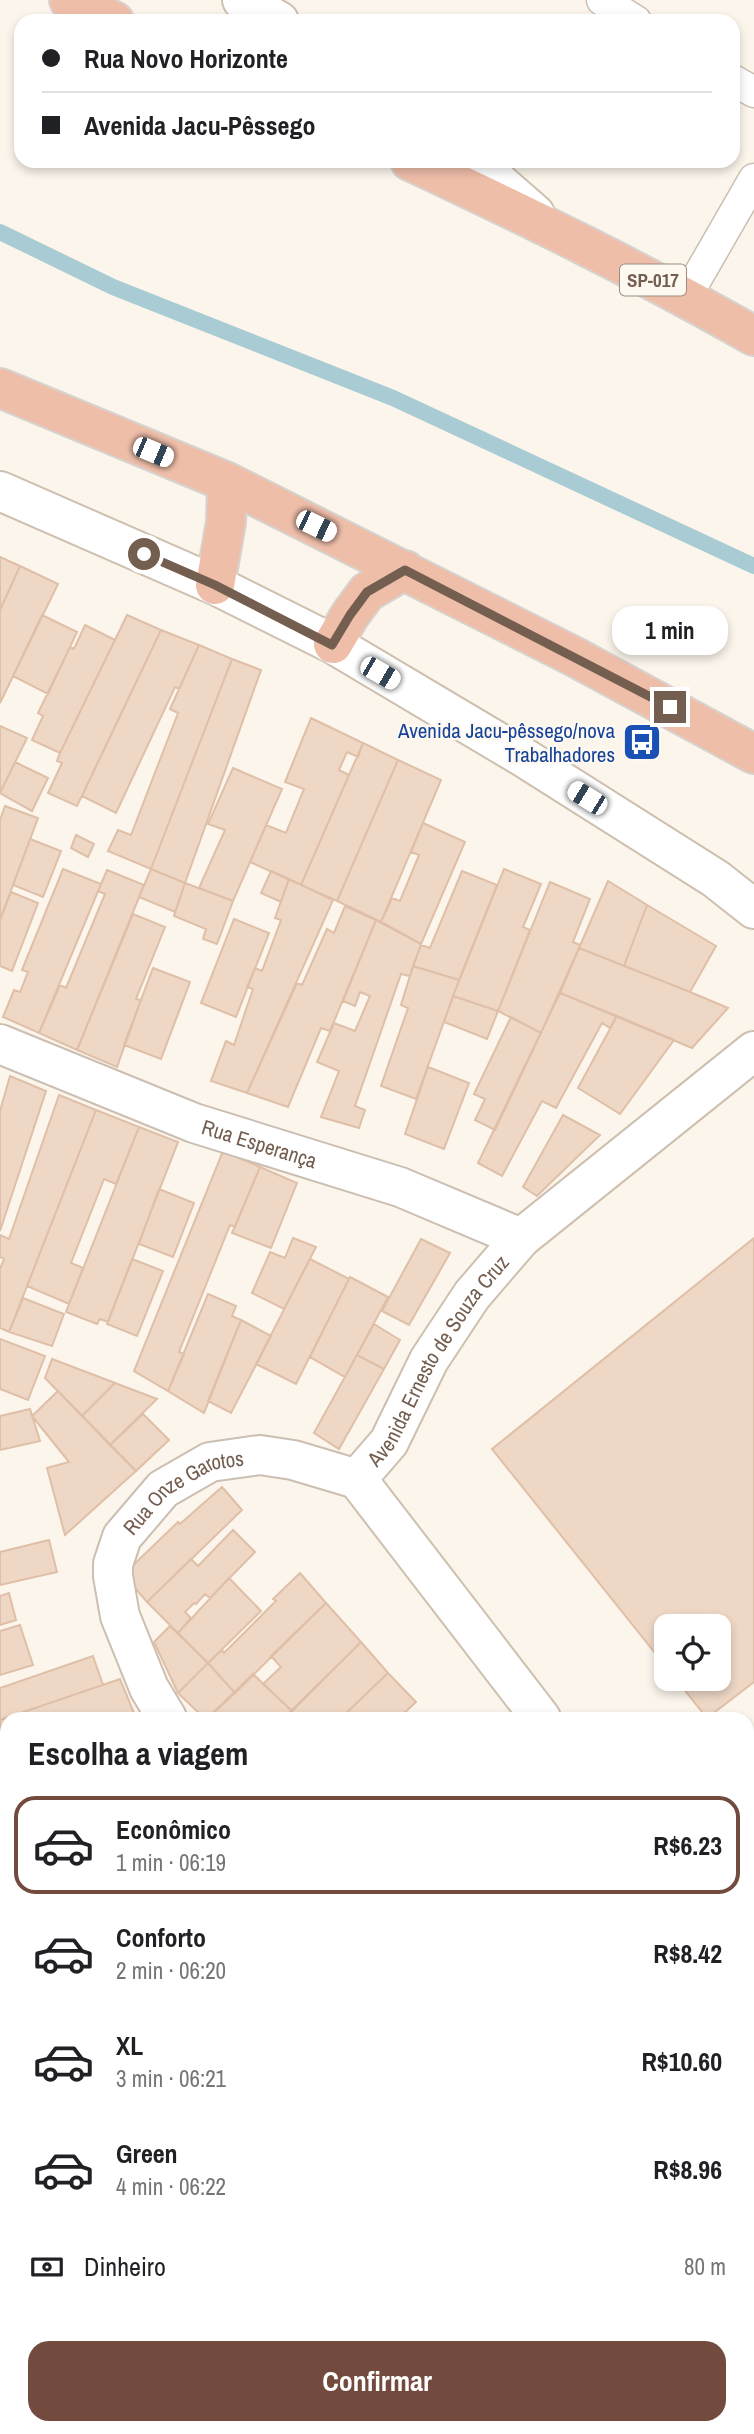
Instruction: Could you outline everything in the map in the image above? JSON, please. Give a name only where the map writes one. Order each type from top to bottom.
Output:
[{"type":"highway","points":[[69,0],[99,14]]},
{"type":"highway","name":"SP-017","points":[[425,168],[550,227],[754,336]]},
{"type":"highway","points":[[0,388],[227,482],[575,657],[754,754]]},
{"type":"highway","points":[[215,585],[226,523],[227,482]]},
{"type":"highway","points":[[332,645],[367,592],[405,570]]},
{"type":"street","points":[[242,0],[267,14]]},
{"type":"street","points":[[482,168],[550,227]]},
{"type":"street","points":[[0,491],[215,585],[332,645],[523,757],[716,879],[754,909]]},
{"type":"street","name":"Rua Esperança","points":[[0,1044],[194,1123],[400,1187],[521,1238]]},
{"type":"street","name":"Avenida Ernesto de Souza Cruz","points":[[536,1712],[357,1479],[389,1442],[429,1360],[472,1295],[521,1238],[754,1051]]},
{"type":"street","name":"Rua Onze Garotos","points":[[163,1712],[149,1689],[120,1616],[113,1576],[122,1537],[163,1489],[210,1462],[260,1455],[293,1460],[357,1479]]},
{"type":"lane","points":[[602,0],[625,14]]},
{"type":"lane","points":[[685,297],[754,179]]},
{"type":"building","points":[[0,557],[20,566],[0,610]]},
{"type":"building","points":[[20,566],[58,584],[0,703],[0,610]]},
{"type":"building","points":[[42,615],[77,632],[48,694],[13,676]]},
{"type":"building","points":[[127,615],[161,630],[77,806],[48,793],[62,763],[57,761],[60,753]]},
{"type":"building","points":[[85,625],[115,640],[60,753],[32,740],[43,716],[38,713],[70,647],[74,649]]},
{"type":"building","points":[[161,630],[199,645],[179,689],[175,687],[116,813],[82,796]]},
{"type":"building","points":[[199,645],[232,659],[151,869],[108,851],[118,830],[131,835],[178,713],[170,709]]},
{"type":"building","points":[[232,659],[261,670],[185,883],[151,869]]},
{"type":"building","points":[[311,718],[363,743],[358,757],[347,752],[339,770],[349,775],[301,885],[250,862],[266,825],[286,833],[304,789],[285,782]]},
{"type":"building","points":[[0,726],[27,738],[0,793]]},
{"type":"building","points":[[363,743],[398,760],[337,901],[301,885]]},
{"type":"building","points":[[398,760],[441,780],[381,922],[337,901]]},
{"type":"building","points":[[15,762],[48,778],[32,811],[0,793]]},
{"type":"building","points":[[233,768],[282,789],[233,901],[199,888],[225,830],[208,824]]},
{"type":"building","points":[[5,806],[38,818],[0,920],[0,820]]},
{"type":"building","points":[[423,823],[465,842],[421,944],[381,922],[392,898],[400,901],[419,855],[411,852]]},
{"type":"building","points":[[76,835],[94,844],[88,857],[71,848]]},
{"type":"building","points":[[30,839],[61,851],[43,897],[13,885]]},
{"type":"building","points":[[63,869],[101,884],[39,1033],[3,1017],[14,990],[20,992],[28,972],[22,970]]},
{"type":"building","points":[[151,869],[185,883],[175,912],[139,897]]},
{"type":"building","points":[[504,869],[541,884],[523,927],[530,930],[498,1011],[453,996]]},
{"type":"building","points":[[107,870],[144,885],[77,1050],[39,1033],[60,985],[66,988],[105,894],[98,891]]},
{"type":"building","points":[[271,871],[289,879],[281,902],[261,893]]},
{"type":"building","points":[[462,871],[497,885],[459,980],[413,966],[421,945],[430,948]]},
{"type":"building","points":[[289,879],[333,900],[247,1093],[211,1081],[226,1041],[234,1045],[253,989],[247,987],[255,968],[262,971],[281,920],[275,918]]},
{"type":"building","points":[[608,881],[647,905],[624,966],[579,948]]},
{"type":"building","points":[[550,882],[590,899],[573,942],[580,945],[579,948],[541,1033],[498,1011]]},
{"type":"building","points":[[185,883],[233,901],[217,944],[203,939],[206,929],[174,916]]},
{"type":"building","points":[[11,892],[38,903],[12,971],[0,966],[0,920]]},
{"type":"building","points":[[647,905],[716,946],[690,992],[624,966]]},
{"type":"building","points":[[345,906],[376,920],[330,1031],[321,1028],[288,1107],[247,1093],[297,983],[302,985],[327,929],[334,933]]},
{"type":"building","points":[[133,914],[165,927],[136,999],[141,1000],[117,1067],[77,1050]]},
{"type":"building","points":[[234,919],[269,933],[236,1017],[201,1003]]},
{"type":"building","points":[[376,920],[421,944],[410,976],[401,974],[355,1106],[365,1110],[359,1128],[321,1117],[339,1071],[317,1062],[334,1023],[355,1031],[370,996],[360,992],[355,1006],[343,1001]]},
{"type":"building","points":[[579,948],[728,1008],[692,1048],[560,993]]},
{"type":"building","points":[[413,966],[459,980],[416,1099],[381,1086],[408,1008],[401,1005]]},
{"type":"building","points":[[153,968],[190,982],[161,1059],[124,1045]]},
{"type":"building","points":[[560,993],[617,1016],[610,1028],[602,1023],[556,1108],[542,1101],[502,1176],[478,1163]]},
{"type":"building","points":[[453,996],[498,1011],[487,1039],[444,1022]]},
{"type":"building","points":[[617,1016],[674,1040],[620,1114],[578,1088]]},
{"type":"building","points":[[511,1017],[541,1033],[495,1130],[475,1120],[485,1099],[474,1094]]},
{"type":"building","points":[[428,1067],[469,1083],[444,1149],[405,1134]]},
{"type":"building","points":[[10,1076],[46,1091],[0,1231],[0,1111]]},
{"type":"building","points":[[59,1095],[96,1110],[9,1332],[0,1328],[0,1269],[4,1259],[0,1257],[0,1235],[9,1239]]},
{"type":"building","points":[[96,1110],[139,1127],[116,1184],[104,1179],[71,1263],[83,1268],[69,1304],[27,1286]]},
{"type":"building","points":[[563,1115],[600,1135],[537,1196],[523,1187]]},
{"type":"building","points":[[139,1127],[178,1142],[108,1322],[100,1319],[97,1324],[66,1312]]},
{"type":"building","points":[[223,1151],[260,1167],[235,1227],[230,1225],[179,1352],[184,1354],[168,1391],[134,1371]]},
{"type":"building","points":[[260,1167],[297,1183],[271,1248],[232,1233]]},
{"type":"building","points":[[159,1189],[194,1203],[173,1257],[139,1244]]},
{"type":"building","points":[[293,1238],[316,1247],[284,1309],[252,1293],[270,1252],[285,1258]]},
{"type":"building","points":[[754,1238],[754,1682],[715,1712],[702,1712],[685,1691],[731,1691],[731,1614],[654,1614],[654,1652],[492,1449]]},
{"type":"building","points":[[421,1239],[450,1253],[409,1325],[382,1311]]},
{"type":"building","points":[[132,1259],[163,1271],[137,1336],[107,1324]]},
{"type":"building","points":[[310,1259],[349,1279],[296,1384],[256,1364]]},
{"type":"building","points":[[350,1277],[388,1297],[345,1377],[310,1357]]},
{"type":"building","points":[[208,1294],[236,1306],[232,1316],[241,1320],[204,1413],[168,1391]]},
{"type":"building","points":[[23,1298],[64,1314],[52,1346],[9,1332]]},
{"type":"building","points":[[241,1320],[271,1336],[231,1413],[208,1401]]},
{"type":"building","points":[[374,1324],[400,1340],[384,1369],[357,1355]]},
{"type":"building","points":[[0,1339],[45,1356],[28,1400],[0,1389]]},
{"type":"building","points":[[357,1355],[384,1369],[339,1449],[314,1433]]},
{"type":"building","points":[[52,1359],[115,1383],[82,1416],[45,1378]]},
{"type":"building","points":[[115,1383],[157,1399],[110,1445],[82,1416]]},
{"type":"building","points":[[58,1391],[136,1471],[65,1535],[47,1468],[69,1462],[32,1416]]},
{"type":"building","points":[[30,1409],[40,1441],[0,1450],[0,1416]]},
{"type":"building","points":[[143,1414],[169,1440],[136,1471],[110,1445]]},
{"type":"building","points":[[222,1487],[242,1510],[147,1602],[128,1580],[126,1572],[178,1522],[180,1524]]},
{"type":"building","points":[[233,1530],[255,1552],[210,1598],[205,1594],[185,1612],[191,1618],[178,1633],[147,1602],[191,1559],[198,1566]]},
{"type":"building","points":[[49,1540],[57,1572],[0,1585],[0,1552]]},
{"type":"building","points":[[300,1573],[326,1603],[235,1693],[208,1663],[222,1650],[224,1653]]},
{"type":"building","points":[[229,1578],[261,1611],[208,1663],[178,1633]]},
{"type":"building","points":[[9,1593],[16,1620],[0,1625],[0,1596]]},
{"type":"building","points":[[326,1603],[361,1642],[292,1711],[263,1684],[281,1667],[271,1656]]},
{"type":"building","points":[[20,1625],[33,1665],[0,1675],[0,1631]]},
{"type":"building","points":[[170,1626],[208,1663],[178,1693],[154,1642]]},
{"type":"building","points":[[361,1642],[388,1673],[347,1712],[290,1712]]},
{"type":"building","points":[[93,1656],[103,1685],[24,1712],[0,1712],[0,1688]]},
{"type":"building","points":[[208,1663],[235,1693],[214,1712],[198,1712],[178,1693]]},
{"type":"building","points":[[388,1673],[416,1702],[405,1712],[347,1712]]},
{"type":"building","points":[[253,1674],[292,1711],[291,1712],[214,1712]]},
{"type":"building","points":[[120,1679],[134,1712],[23,1712]]},
{"type":"waterway","points":[[0,232],[113,287],[393,398],[754,566]]},
{"type":"place","name":"Avenida Jacu-pêssego/nova Trabalhadores","points":[[642,742]]},
{"type":"route","points":[[144,554],[215,585],[332,645],[367,592],[405,570],[670,707]]}]
